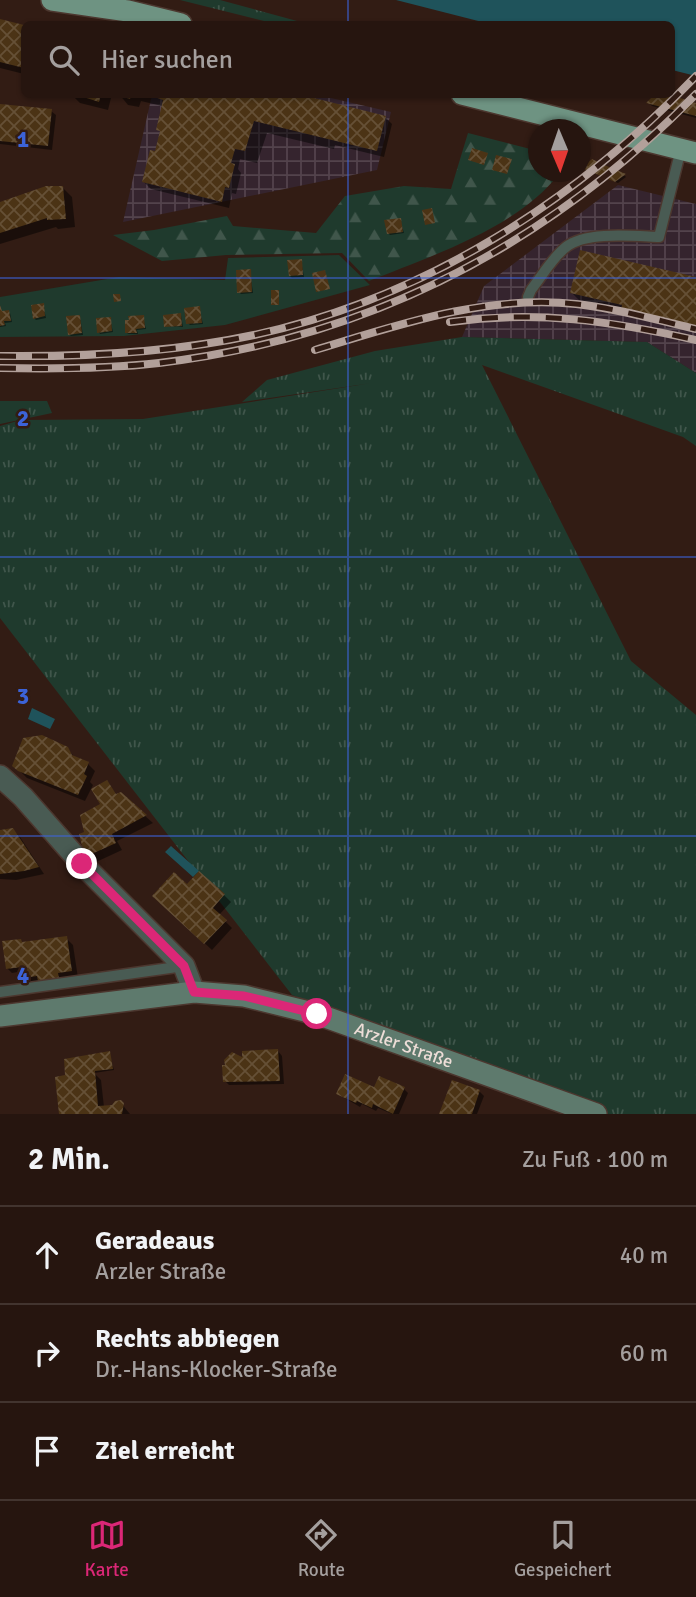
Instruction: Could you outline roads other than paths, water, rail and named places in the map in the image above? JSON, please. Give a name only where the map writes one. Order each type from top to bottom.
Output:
[{"type":"main road","points":[[52,0],[128,11],[169,21]]},
{"type":"main road","points":[[97,0],[128,11]]},
{"type":"main road","points":[[478,98],[688,151]]},
{"type":"main road","name":"Arzler Straße","points":[[0,1016],[194,992],[244,996],[317,1014],[597,1114]]},
{"type":"street","points":[[0,776],[23,797],[82,864],[184,966],[194,992]]},
{"type":"lane","points":[[528,297],[564,248],[575,241],[619,235],[659,237],[688,151]]},
{"type":"lane","points":[[0,992],[184,966]]},
{"type":"water","points":[[396,0],[696,0],[696,76],[675,71],[675,21],[478,21]]},
{"type":"water","points":[[32,708],[55,719],[50,729],[28,719]]},
{"type":"water","points":[[171,846],[199,871],[193,877],[165,852]]},
{"type":"railway","points":[[675,97],[696,76]]},
{"type":"railway","points":[[0,368],[79,368],[159,363],[236,350],[311,332],[382,307],[451,276],[516,239],[579,196],[639,148],[696,94]]},
{"type":"railway","points":[[0,356],[127,353],[191,346],[254,335],[317,318],[378,296],[437,270],[549,203],[600,164],[674,98]]},
{"type":"railway","points":[[315,350],[443,314],[508,304],[542,302],[621,311],[696,329]]},
{"type":"railway","points":[[450,322],[513,317],[574,319],[634,327],[696,340]]}]
